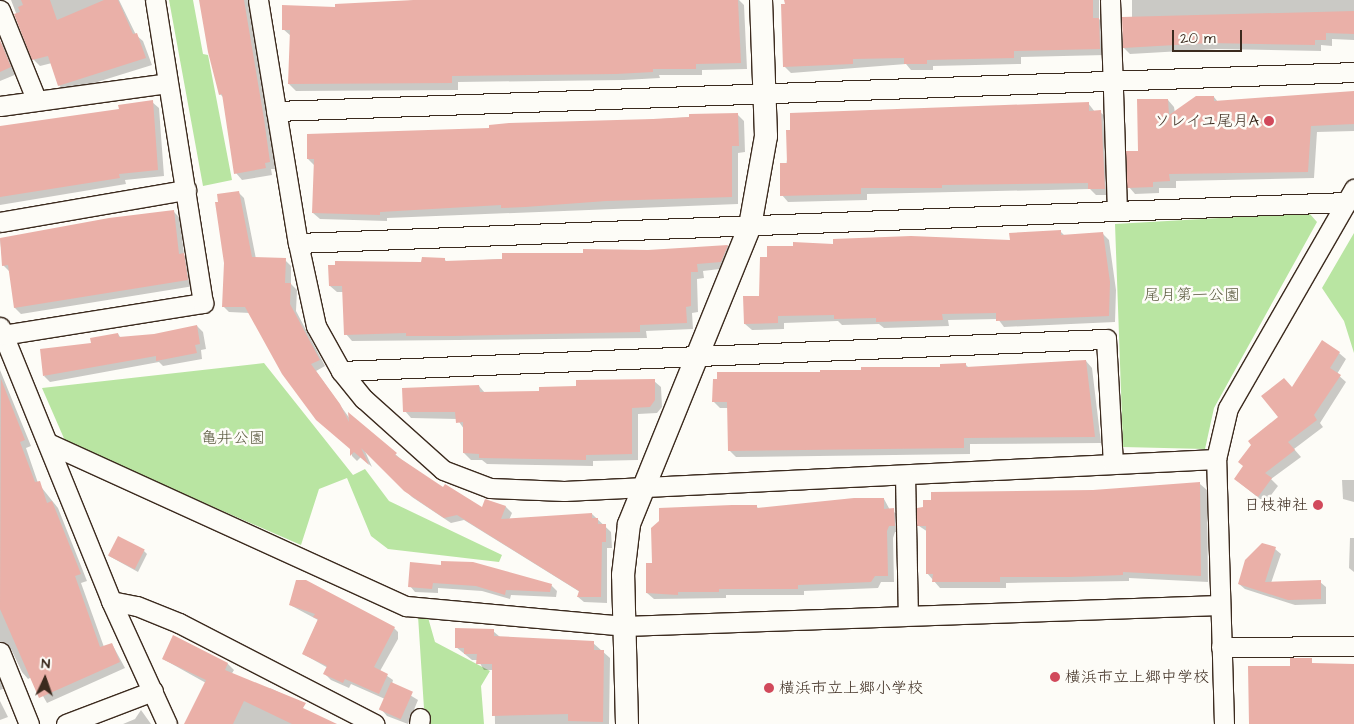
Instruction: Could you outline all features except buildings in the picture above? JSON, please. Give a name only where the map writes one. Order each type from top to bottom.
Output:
[{"type":"street","points":[[155,0],[167,84],[204,303],[2,337],[50,444],[112,601],[167,724]]},
{"type":"street","points":[[258,0],[298,244],[316,326],[342,371],[364,398],[444,470],[490,488],[564,491],[642,489],[1216,459]]},
{"type":"street","points":[[627,724],[623,576],[629,524],[750,226],[766,136],[766,94],[761,0]]},
{"type":"street","points":[[1110,0],[1117,211]]},
{"type":"street","points":[[0,10],[36,99]]},
{"type":"street","points":[[276,112],[1354,72]]},
{"type":"street","points":[[0,106],[36,99],[167,84]]},
{"type":"street","points":[[0,222],[186,190]]},
{"type":"street","points":[[298,244],[1117,211],[1351,196]]},
{"type":"street","points":[[1224,724],[1216,459],[1228,408],[1351,196]]},
{"type":"street","points":[[342,371],[1106,339],[1114,464]]},
{"type":"street","points":[[50,444],[406,606],[624,626],[1220,605]]},
{"type":"street","points":[[905,475],[908,615]]},
{"type":"street","points":[[112,601],[137,606],[179,623],[375,724]]},
{"type":"street","points":[[1221,647],[1354,646]]},
{"type":"street","points":[[0,652],[29,724]]},
{"type":"street","points":[[66,724],[153,691]]},
{"type":"green space","points":[[169,0],[193,0],[203,54],[208,55],[232,180],[203,186]]},
{"type":"green space","name":"尾月第一公園","points":[[1309,213],[1317,222],[1214,408],[1205,449],[1123,447],[1115,224]]},
{"type":"green space","points":[[1354,233],[1354,353],[1344,321],[1322,288]]},
{"type":"green space","name":"亀井公園","points":[[264,363],[353,475],[365,469],[389,501],[502,555],[499,562],[388,549],[371,536],[347,478],[319,489],[301,545],[66,443],[42,388]]},
{"type":"green space","points":[[427,614],[435,642],[490,671],[481,686],[484,724],[425,724],[418,616]]},
{"type":"place","name":"ソレイユ尾月A","points":[[1269,121]]},
{"type":"place","name":"日枝神社","points":[[1318,505]]},
{"type":"place","name":"横浜市立上郷中学校","points":[[1055,677]]},
{"type":"place","name":"横浜市立上郷小学校","points":[[769,688]]}]
